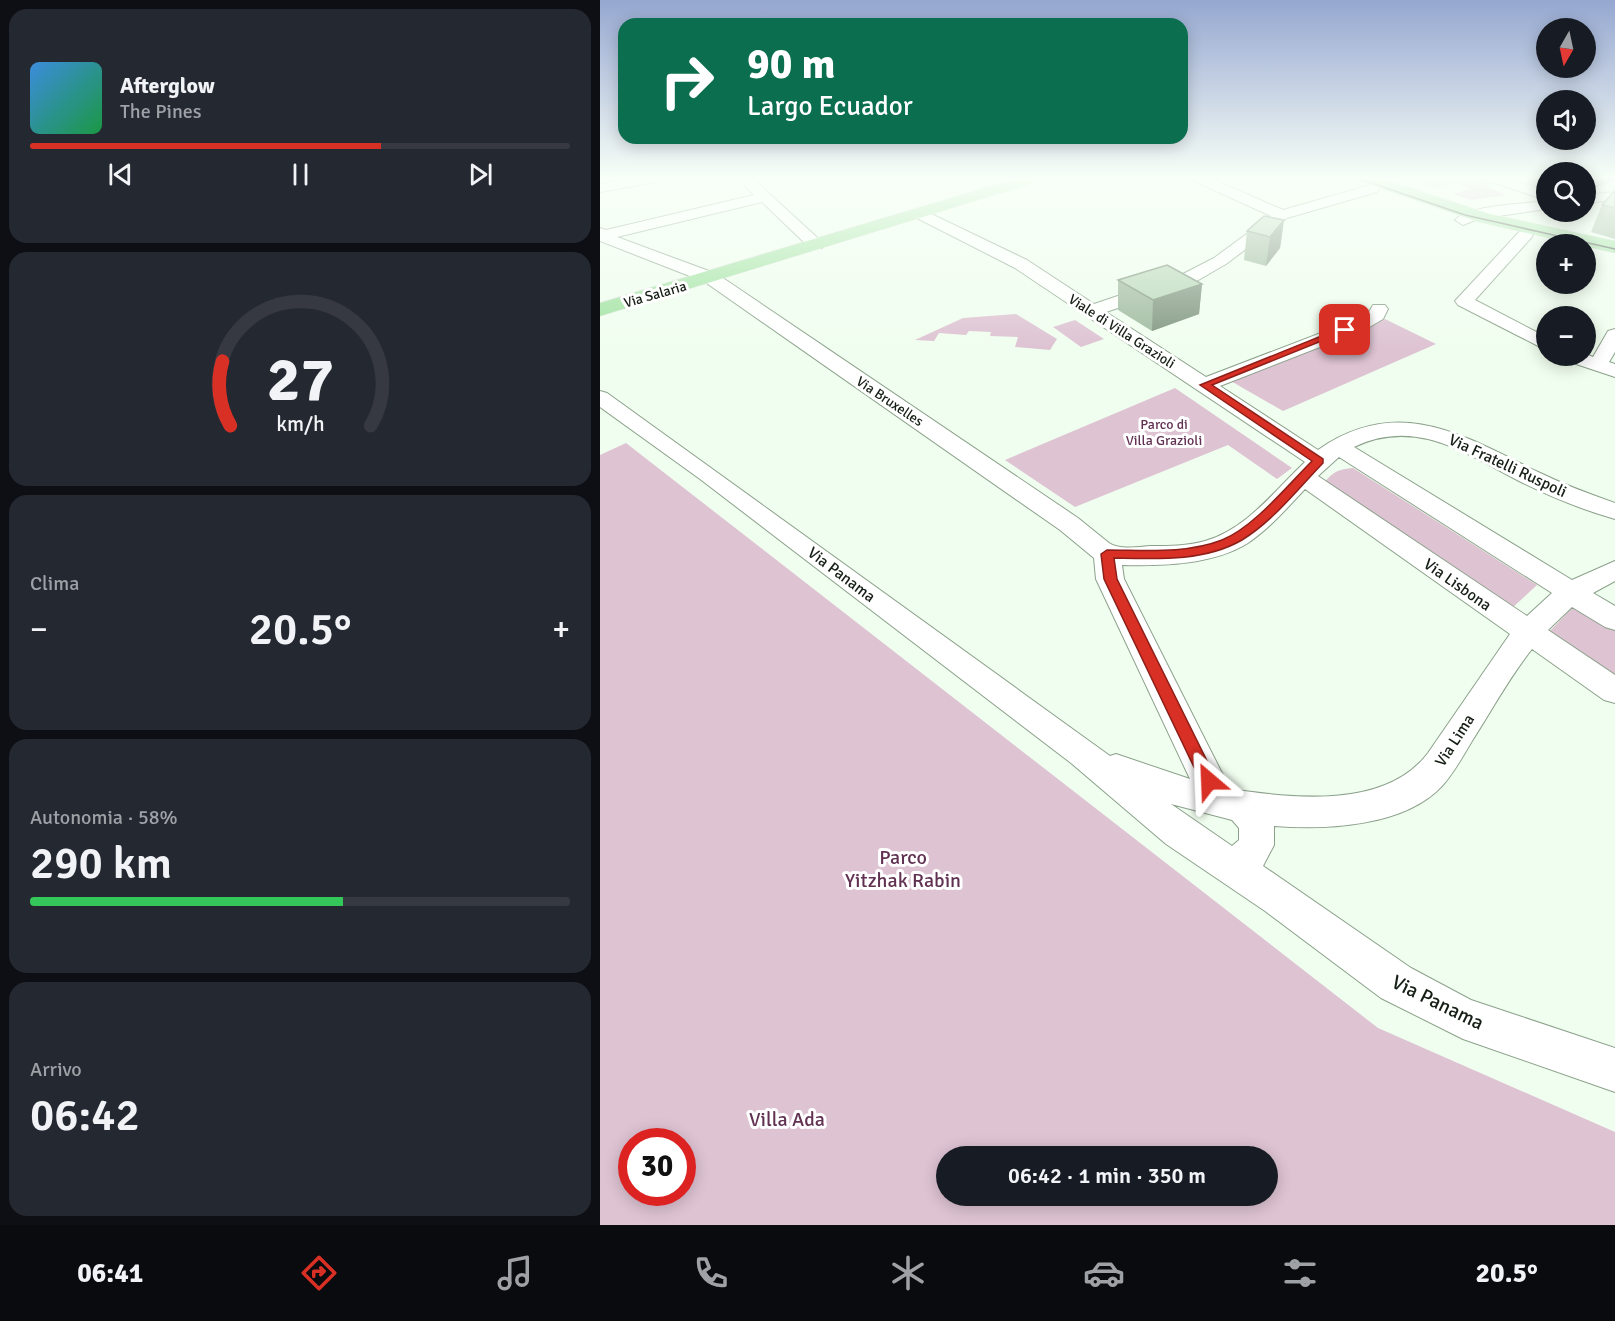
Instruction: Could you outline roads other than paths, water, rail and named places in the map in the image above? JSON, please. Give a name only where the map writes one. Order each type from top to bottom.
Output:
[{"type":"main road","name":"Via Salaria","points":[[600,310],[835,235]]},
{"type":"main road","name":"Via Salaria","points":[[813,242],[838,235]]},
{"type":"main road","points":[[1526,235],[1536,237]]},
{"type":"main road","points":[[1557,235],[1615,247]]},
{"type":"main road","points":[[1596,250],[1615,254]]},
{"type":"main road","name":"Via Salaria","points":[[600,302],[706,275]]},
{"type":"street","name":"Via Bruxelles","points":[[602,235],[706,275],[1069,524],[1109,566]]},
{"type":"street","points":[[806,235],[813,242]]},
{"type":"street","name":"Viale di Villa Grazioli","points":[[964,235],[1013,259],[1320,461]]},
{"type":"street","points":[[1092,311],[1189,278],[1220,261],[1255,235]]},
{"type":"street","points":[[1525,235],[1464,301],[1536,339]]},
{"type":"street","points":[[1205,385],[1359,325],[1377,315],[1379,309]]},
{"type":"street","points":[[1606,368],[1615,335]]},
{"type":"street","name":"Via Panama","points":[[600,397],[708,474],[1083,753],[1228,855],[1279,898],[1372,967],[1419,997],[1463,1018],[1615,1070]]},
{"type":"street","name":"Via Fratelli Ruspoli","points":[[1109,566],[1151,555],[1183,553],[1227,543],[1254,524],[1320,461],[1361,435],[1379,430],[1406,429],[1443,434],[1468,443],[1552,487],[1615,511]]},
{"type":"street","points":[[1320,461],[1571,592],[1615,620]]},
{"type":"street","name":"Via Lisbona","points":[[1320,461],[1527,632],[1615,691]]},
{"type":"street","points":[[1109,566],[1228,804],[1256,823],[1258,834],[1228,855],[1198,832],[1204,814],[1228,804]]},
{"type":"street","name":"Via Lima","points":[[1083,753],[1143,780],[1228,804],[1299,812],[1336,811],[1392,800],[1418,787],[1437,768],[1497,674],[1527,632],[1571,592],[1588,580],[1615,570]]},
{"type":"tram line","points":[[1554,235],[1615,249]]},
{"type":"park label","name":"Parco di Villa Grazioli","points":[[1164,432]]},
{"type":"park label","name":"Parco Yitzhak Rabin","points":[[903,868]]},
{"type":"park label","name":"Villa Ada","points":[[787,1119]]}]
